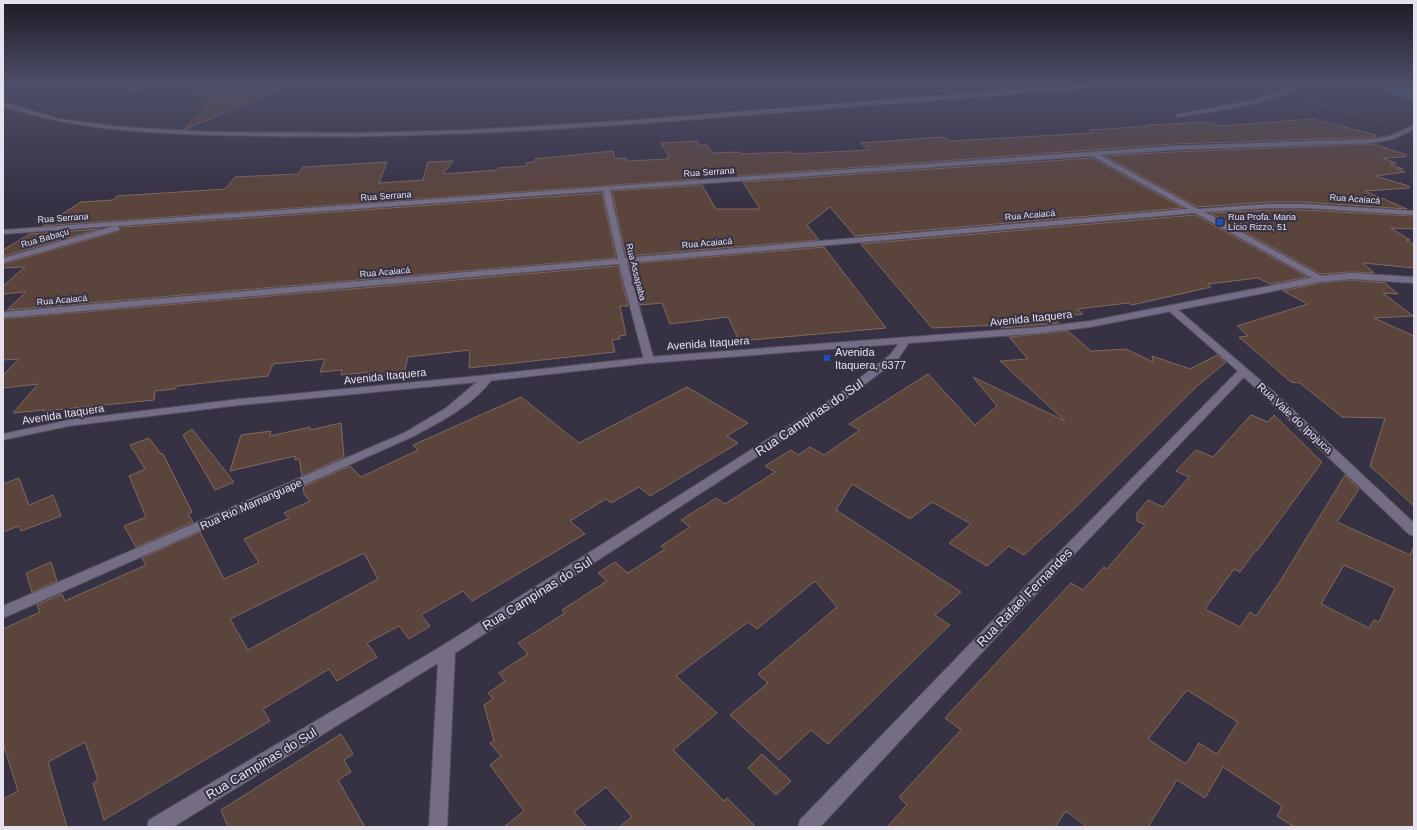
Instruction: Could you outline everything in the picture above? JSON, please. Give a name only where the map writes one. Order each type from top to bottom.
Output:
[{"type":"street","points":[[84,123],[192,133],[358,136],[450,134],[624,123]]},
{"type":"street","name":"Rua Serrana","points":[[3,232],[1093,154],[1214,146],[1372,141],[1391,138],[1414,127]]},
{"type":"street","points":[[1093,154],[1320,279]]},
{"type":"street","name":"Rua Assapaba","points":[[606,189],[622,261],[649,360]]},
{"type":"street","name":"Rua Acaiacá","points":[[3,315],[1195,211],[1269,206],[1304,206],[1414,213]]},
{"type":"street","name":"Rua Babaçu","points":[[3,261],[138,222]]},
{"type":"street","name":"Avenida Itaquera","points":[[3,437],[69,423],[240,402],[488,378],[649,360],[1069,327],[1172,309],[1281,285],[1320,279],[1351,276],[1414,280]]},
{"type":"street","name":"Rua Vale do Ipojuca","points":[[1172,309],[1244,371],[1414,531]]},
{"type":"street","name":"Rua Campinas do Sul","points":[[156,827],[447,650],[843,396],[894,357],[905,341]]},
{"type":"street","name":"Rua Rafael Fernandes","points":[[807,827],[1043,577],[1244,371]]},
{"type":"street","name":"Rua Rio Mamanguape","points":[[3,612],[408,435],[444,416],[470,397],[488,378]]},
{"type":"street","points":[[438,827],[447,650]]},
{"type":"path","points":[[1383,123],[1406,130]]},
{"type":"building","points":[[190,123],[201,123],[186,129],[184,129]]},
{"type":"building","points":[[1212,123],[1219,126],[1263,123],[1328,123],[1376,135],[1376,137],[1173,144],[739,176],[736,172],[695,175],[698,179],[43,226],[81,202],[113,200],[117,196],[225,189],[235,177],[298,174],[303,167],[387,162],[379,183],[423,180],[428,162],[453,161],[443,174],[498,170],[498,168],[526,166],[526,163],[535,162],[535,159],[613,151],[615,159],[626,158],[627,161],[668,159],[667,157],[669,157],[661,143],[697,141],[699,145],[707,145],[712,153],[739,152],[740,154],[792,152],[794,154],[869,150],[861,143],[942,137],[950,141],[1093,133],[1089,130],[1151,126],[1149,125]]},
{"type":"building","points":[[1373,144],[1407,155],[1406,157],[1383,158],[1396,163],[1390,164],[1403,169],[1397,169],[1405,172],[1375,176],[1409,186],[1409,188],[1365,191],[1407,209],[1304,202],[1269,202],[1198,207],[1105,156],[1173,152]]},
{"type":"building","points":[[1092,158],[1183,208],[855,236],[830,207],[807,225],[819,240],[626,256],[612,191],[702,185],[716,209],[760,209],[743,182]]},
{"type":"building","points":[[602,193],[616,258],[7,310],[26,292],[3,294],[3,286],[25,267],[3,268],[3,264],[119,231],[121,227]]},
{"type":"building","points":[[1304,210],[1414,216],[1414,229],[1391,228],[1410,240],[1406,240],[1414,245],[1414,268],[1363,263],[1374,273],[1351,272],[1321,274],[1210,213]]},
{"type":"building","points":[[1195,215],[1308,277],[1270,284],[1258,278],[1208,284],[1211,287],[1132,305],[1128,303],[1077,309],[1083,314],[1053,318],[1059,323],[1002,328],[999,325],[932,328],[861,244]]},
{"type":"building","points":[[100,229],[3,256],[3,250],[30,234]]},
{"type":"building","points":[[824,247],[886,328],[739,341],[728,317],[670,324],[662,303],[640,305],[629,264]]},
{"type":"building","points":[[618,266],[628,306],[620,306],[626,335],[619,336],[620,339],[612,340],[615,352],[469,368],[470,350],[408,357],[404,374],[368,377],[370,372],[341,375],[342,370],[320,372],[325,359],[273,364],[268,376],[177,386],[175,389],[155,391],[154,400],[13,413],[38,384],[3,388],[3,375],[19,359],[3,360],[3,319]]},
{"type":"building","points":[[1351,280],[1385,283],[1398,294],[1383,293],[1413,316],[1374,318],[1414,336],[1414,506],[1370,466],[1385,418],[1342,417],[1300,383],[1291,382],[1239,337],[1248,336],[1237,326],[1308,304],[1283,291],[1320,283]]},
{"type":"building","points":[[1068,331],[1091,351],[1126,349],[1153,362],[1152,356],[1190,369],[1217,355],[1226,362],[1196,387],[1075,508],[1024,555],[1009,546],[987,566],[949,543],[971,524],[932,502],[910,519],[852,484],[836,510],[961,592],[935,615],[950,625],[828,744],[811,730],[779,760],[730,715],[768,683],[758,674],[837,607],[815,581],[757,629],[748,622],[676,676],[717,713],[673,750],[724,801],[727,798],[756,827],[619,827],[632,817],[606,787],[574,812],[587,827],[504,827],[524,811],[490,765],[501,756],[490,743],[494,741],[484,705],[493,699],[488,693],[505,681],[499,673],[528,654],[518,643],[565,613],[562,610],[607,581],[598,573],[615,562],[628,573],[665,549],[661,546],[690,527],[681,520],[716,498],[725,504],[775,472],[765,466],[791,450],[798,455],[810,447],[824,455],[860,430],[849,424],[928,374],[975,425],[997,406],[973,377],[1065,421],[1000,361],[1028,359],[1009,337]]},
{"type":"building","points":[[687,387],[748,423],[727,436],[738,443],[650,496],[639,487],[611,503],[606,499],[570,521],[585,534],[472,601],[463,591],[421,615],[430,626],[409,639],[399,626],[367,643],[377,657],[337,681],[329,669],[263,709],[270,721],[104,820],[93,783],[98,780],[85,742],[48,762],[67,827],[3,827],[3,799],[18,791],[3,743],[3,629],[40,612],[37,605],[62,594],[65,601],[146,565],[142,558],[200,532],[224,579],[259,563],[244,539],[289,518],[284,513],[310,501],[304,494],[303,487],[350,466],[361,477],[418,450],[413,445],[521,397],[579,443]],"holes":[[[364,553],[378,579],[248,650],[230,619]]]},
{"type":"building","points":[[1251,415],[1268,422],[1274,415],[1322,462],[1257,551],[1256,550],[1240,572],[1234,569],[1205,609],[1240,627],[1250,612],[1256,616],[1281,580],[1345,475],[1359,489],[1337,522],[1410,555],[1414,546],[1414,827],[1294,827],[1277,816],[1282,806],[1223,767],[1205,798],[1177,780],[1148,827],[1087,827],[1066,811],[1055,827],[887,827],[907,805],[899,797],[961,730],[945,718],[1071,583],[1083,590],[1104,567],[1107,569],[1145,525],[1137,521],[1137,513],[1148,500],[1163,507],[1189,477],[1176,471],[1196,450],[1213,457]],"holes":[[[1344,565],[1395,588],[1379,622],[1374,620],[1369,628],[1321,604]],[[1187,690],[1238,722],[1217,754],[1199,743],[1186,764],[1148,739]]]},
{"type":"building","points":[[341,423],[344,457],[302,476],[299,459],[295,460],[295,456],[230,471],[241,435],[271,431],[270,436],[310,427],[310,430]]},
{"type":"building","points":[[192,429],[234,482],[215,490],[183,435]]},
{"type":"building","points":[[149,438],[161,454],[163,454],[192,512],[188,514],[193,522],[136,547],[124,526],[146,517],[129,476],[145,469],[130,445]]},
{"type":"building","points":[[19,478],[29,505],[53,495],[61,516],[21,531],[19,526],[3,532],[3,484]]},
{"type":"building","points":[[51,562],[57,581],[32,592],[26,573]]},
{"type":"building","points":[[341,734],[353,754],[344,760],[351,772],[338,780],[365,827],[228,827],[221,810]]},
{"type":"building","points":[[762,754],[791,781],[776,795],[748,768]]},
{"type":"place","name":"Rua Profa. Maria Lício Rizzo, 51","points":[[1220,222]]},
{"type":"place","name":"Avenida Itaquera, 6377","points":[[827,358]]}]
